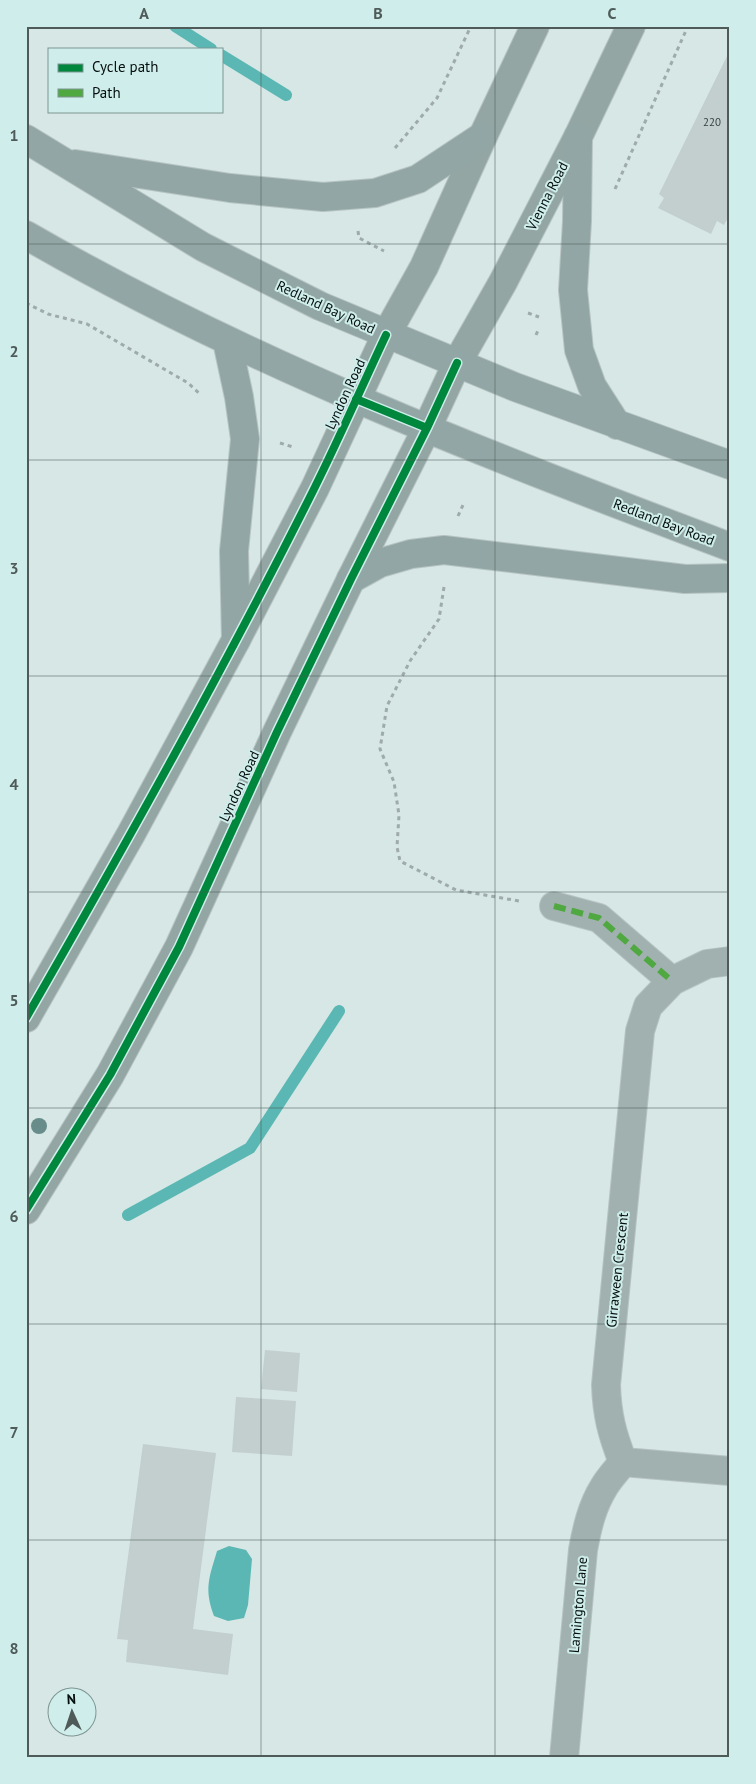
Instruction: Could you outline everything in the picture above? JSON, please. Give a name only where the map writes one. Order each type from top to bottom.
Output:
[{"type":"main road","points":[[386,335],[424,267],[483,136],[536,26]]},
{"type":"main road","name":"Vienna Road","points":[[457,363],[503,282],[578,137],[631,26]]},
{"type":"main road","points":[[63,162],[230,188],[324,197],[375,192],[418,178],[483,136]]},
{"type":"main road","points":[[578,137],[577,222],[572,290],[579,350],[592,386],[617,425]]},
{"type":"main road","name":"Redland Bay Road","points":[[26,140],[202,247],[320,306],[515,387],[730,465]]},
{"type":"main road","name":"Redland Bay Road","points":[[26,235],[83,268],[227,341],[356,399],[730,547]]},
{"type":"main road","name":"Lyndon Road","points":[[26,1018],[131,834],[236,640],[315,488],[386,335]]},
{"type":"main road","points":[[227,341],[239,397],[245,439],[234,551],[236,640]]},
{"type":"main road","name":"Lyndon Road","points":[[26,1210],[110,1075],[179,947],[277,732],[427,428],[457,363]]},
{"type":"main road","points":[[351,579],[380,563],[411,554],[444,550],[685,578],[730,578]]},
{"type":"street","points":[[554,906],[599,918],[672,981]]},
{"type":"street","name":"Girraween Crescent","points":[[624,1462],[612,1435],[607,1408],[606,1385],[640,1031],[648,1006],[672,981],[707,964],[730,961]]},
{"type":"street","points":[[624,1462],[730,1471]]},
{"type":"street","name":"Lamington Lane","points":[[564,1758],[583,1550],[588,1525],[604,1486],[624,1462]]},
{"type":"path","points":[[393,151],[437,98],[471,26]]},
{"type":"path","points":[[613,195],[688,26]]},
{"type":"path","points":[[358,230],[359,238],[384,251]]},
{"type":"path","points":[[26,303],[48,314],[87,324],[188,383],[202,396]]},
{"type":"path","points":[[444,586],[439,619],[410,661],[387,706],[380,749],[394,782],[399,815],[397,848],[400,861],[456,890],[554,906]]},
{"type":"water","points":[[229,1546],[246,1550],[252,1559],[248,1605],[244,1618],[228,1621],[214,1616],[208,1591],[217,1551]]},
{"type":"building","points":[[730,50],[730,214],[724,225],[717,221],[711,234],[658,208],[664,198],[659,194]]},
{"type":"building","points":[[265,1350],[300,1353],[297,1392],[261,1389]]},
{"type":"building","points":[[236,1397],[296,1401],[292,1456],[232,1452]]},
{"type":"building","points":[[143,1444],[216,1453],[193,1629],[233,1634],[228,1675],[126,1662],[128,1640],[117,1639]]},
{"type":"waterway","points":[[175,26],[209,48]]},
{"type":"waterway","points":[[222,56],[286,95]]},
{"type":"waterway","points":[[128,1215],[250,1148],[339,1011]]},
{"type":"marked path","points":[[554,906],[599,918],[672,981]]},
{"type":"cycle path","points":[[26,1018],[210,690],[323,470],[386,335]]},
{"type":"cycle path","points":[[26,1210],[110,1075],[179,947],[277,732],[427,428],[457,363]]},
{"type":"cycle path","points":[[356,399],[427,428]]}]
